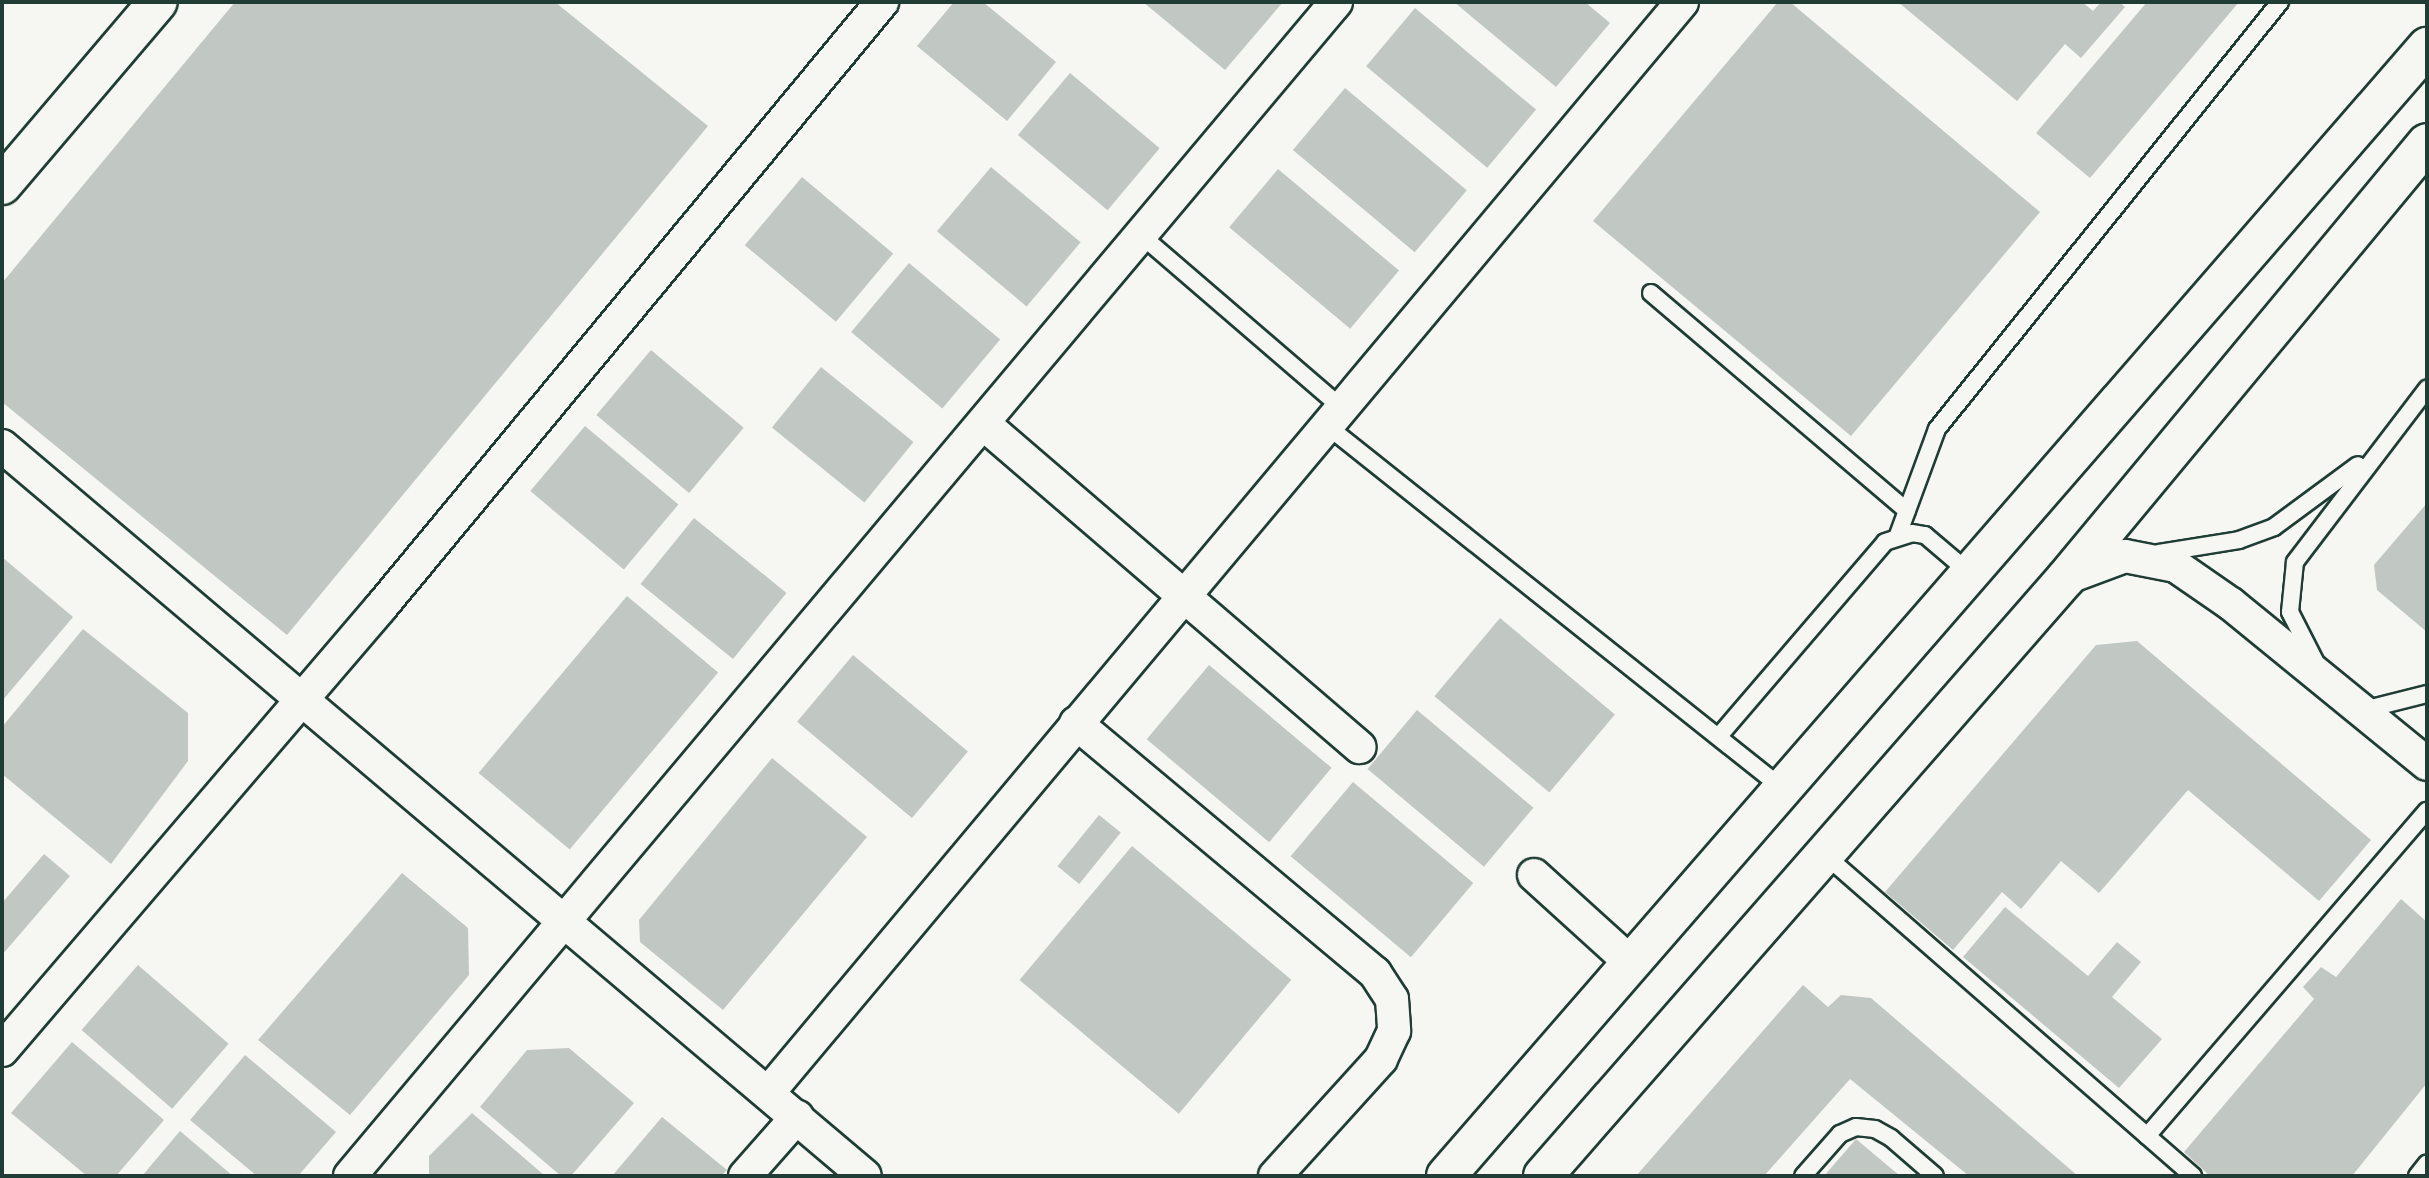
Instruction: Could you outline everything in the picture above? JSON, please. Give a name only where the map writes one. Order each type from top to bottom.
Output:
[{"type":"main road","points":[[2,185],[158,2]]},
{"type":"main road","points":[[1446,1176],[1972,575],[2427,47]]},
{"type":"main road","points":[[1543,1176],[2066,578],[2427,144]]},
{"type":"street","points":[[2,1050],[303,697],[882,2]]},
{"type":"street","points":[[350,1176],[985,425],[1336,2]]},
{"type":"street","points":[[768,1093],[1182,595],[1682,2]]},
{"type":"street","points":[[985,425],[1360,747]]},
{"type":"street","points":[[2,446],[303,697],[864,1176]]},
{"type":"street","points":[[2066,578],[2124,556],[2176,566],[2363,710],[2427,764]]},
{"type":"street","points":[[1076,723],[1375,973],[1392,999],[1394,1031],[1381,1059],[1275,1176]]},
{"type":"street","points":[[1534,875],[1632,964]]},
{"type":"street","points":[[746,1176],[797,1117]]},
{"type":"lane","points":[[1898,535],[1937,429],[2280,2]]},
{"type":"lane","points":[[1142,236],[1333,416],[1784,790]]},
{"type":"lane","points":[[1651,293],[1907,511]]},
{"type":"lane","points":[[2331,686],[2295,629],[2290,612],[2290,577],[2302,548],[2427,389]]},
{"type":"lane","points":[[2124,556],[2203,547],[2274,527],[2376,451]]},
{"type":"lane","points":[[1719,736],[1885,542],[1898,535],[1912,533],[1932,539],[1972,575]]},
{"type":"lane","points":[[2363,710],[2426,696]]},
{"type":"lane","points":[[2147,1136],[2427,811]]},
{"type":"lane","points":[[1824,854],[2193,1176]]},
{"type":"lane","points":[[1803,1176],[1840,1134],[1856,1127],[1875,1129],[1891,1138],[1935,1176]]},
{"type":"lane","points":[[2417,1176],[2427,1163]]},
{"type":"building","points":[[235,2],[555,2],[708,126],[287,635],[2,402],[2,283]]},
{"type":"building","points":[[954,2],[983,2],[1056,62],[1007,121],[917,46]]},
{"type":"building","points":[[1143,2],[1283,2],[1225,70]]},
{"type":"building","points":[[1454,2],[1585,2],[1610,23],[1556,87]]},
{"type":"building","points":[[1778,2],[1790,2],[2040,212],[1851,436],[1593,221]]},
{"type":"building","points":[[1898,2],[2082,2],[2093,11],[2101,2],[2119,2],[2125,7],[2081,58],[2065,44],[2017,101]]},
{"type":"building","points":[[2147,2],[2239,2],[2090,178],[2036,133]]},
{"type":"building","points":[[1415,8],[1536,110],[1487,168],[1366,66]]},
{"type":"building","points":[[1070,73],[1160,148],[1108,210],[1018,135]]},
{"type":"building","points":[[1345,88],[1467,190],[1415,252],[1293,150]]},
{"type":"building","points":[[991,167],[1081,242],[1027,307],[937,231]]},
{"type":"building","points":[[1278,169],[1399,271],[1350,329],[1229,227]]},
{"type":"building","points":[[802,177],[893,253],[836,322],[745,245]]},
{"type":"building","points":[[909,263],[1000,339],[942,408],[851,332]]},
{"type":"building","points":[[651,350],[744,428],[689,493],[596,415]]},
{"type":"building","points":[[821,367],[913,442],[864,503],[772,428]]},
{"type":"building","points":[[585,426],[678,504],[624,570],[530,491]]},
{"type":"building","points":[[2427,503],[2427,632],[2377,590],[2374,565]]},
{"type":"building","points":[[694,518],[786,593],[733,659],[641,584]]},
{"type":"building","points":[[2,557],[73,617],[2,701]]},
{"type":"building","points":[[627,596],[718,672],[570,849],[479,773]]},
{"type":"building","points":[[1500,618],[1615,714],[1549,793],[1434,696]]},
{"type":"building","points":[[83,629],[188,713],[188,761],[111,864],[2,774],[2,727]]},
{"type":"building","points":[[2137,641],[2371,840],[2319,901],[2188,790],[2099,893],[2061,861],[2021,909],[2002,892],[1953,950],[1885,892],[2096,645]]},
{"type":"building","points":[[853,655],[968,751],[912,818],[797,722]]},
{"type":"building","points":[[1209,665],[1332,768],[1269,842],[1147,739]]},
{"type":"building","points":[[1417,710],[1533,808],[1484,867],[1368,769]]},
{"type":"building","points":[[772,758],[867,837],[723,1010],[640,942],[639,920]]},
{"type":"building","points":[[1353,782],[1473,883],[1411,957],[1291,856]]},
{"type":"building","points":[[1099,815],[1121,833],[1079,884],[1057,866]]},
{"type":"building","points":[[1132,846],[1291,980],[1179,1114],[1020,980]]},
{"type":"building","points":[[44,854],[70,876],[2,955],[2,903]]},
{"type":"building","points":[[402,873],[468,928],[469,975],[350,1115],[258,1040]]},
{"type":"building","points":[[2401,899],[2427,922],[2427,1083],[2352,1176],[2210,1176],[2184,1152],[2314,999],[2303,987],[2321,967],[2336,977]]},
{"type":"building","points":[[2005,907],[2088,976],[2117,942],[2141,962],[2112,997],[2162,1039],[2119,1088],[1963,957]]},
{"type":"building","points":[[138,965],[229,1044],[172,1109],[82,1030]]},
{"type":"building","points":[[1803,985],[1828,1007],[1841,995],[1871,998],[2078,1176],[1969,1176],[1850,1079],[1764,1176],[1636,1176]]},
{"type":"building","points":[[72,1042],[164,1120],[116,1176],[87,1176],[11,1113]]},
{"type":"building","points":[[569,1048],[634,1103],[571,1176],[561,1176],[480,1107],[527,1050]]},
{"type":"building","points":[[245,1055],[336,1132],[298,1176],[257,1176],[190,1120]]},
{"type":"building","points":[[472,1113],[545,1176],[429,1176],[429,1156]]},
{"type":"building","points":[[662,1117],[727,1170],[721,1176],[612,1176]]},
{"type":"building","points":[[180,1131],[233,1176],[142,1176]]},
{"type":"building","points":[[1856,1139],[1900,1176],[1824,1176]]}]
